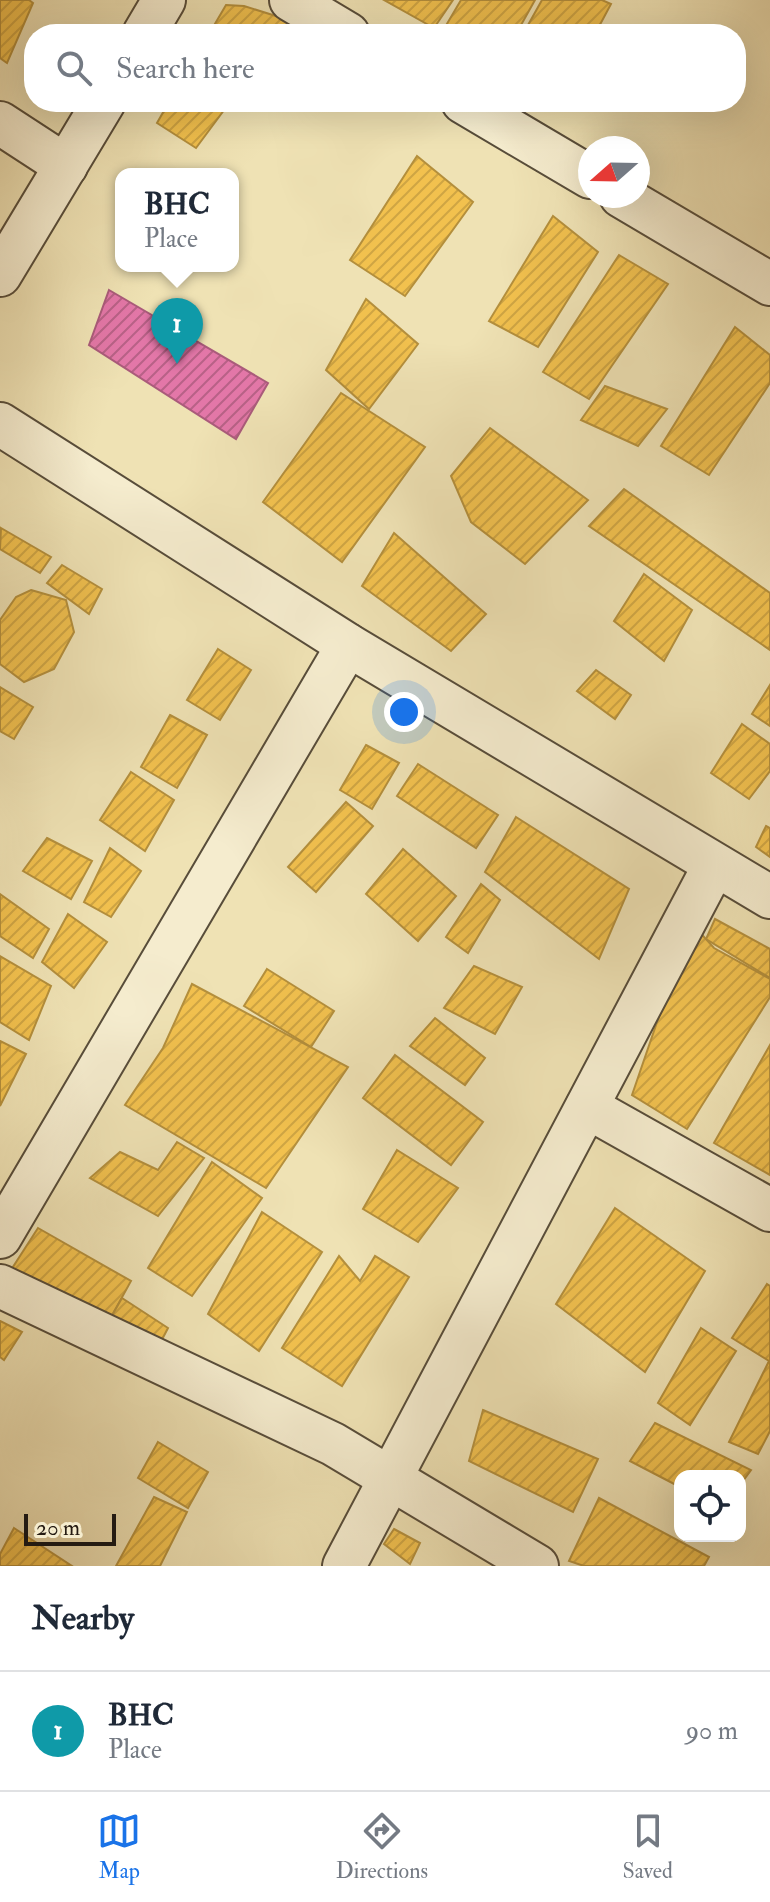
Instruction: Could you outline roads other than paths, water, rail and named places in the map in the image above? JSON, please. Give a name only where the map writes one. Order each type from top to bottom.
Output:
[{"type":"street","points":[[150,24],[164,0]]},
{"type":"street","points":[[291,0],[331,24]]},
{"type":"street","points":[[0,275],[98,112]]},
{"type":"street","points":[[480,112],[578,170]]},
{"type":"street","points":[[0,123],[66,166]]},
{"type":"street","points":[[641,208],[770,284]]},
{"type":"street","points":[[0,424],[348,645],[770,897]]},
{"type":"street","points":[[0,1237],[348,645]]},
{"type":"street","points":[[344,1566],[714,866]]},
{"type":"street","points":[[587,1107],[770,1210]]},
{"type":"street","points":[[0,1286],[333,1444],[537,1566]]},
{"type":"place","name":"BHC","points":[[177,364]]}]
